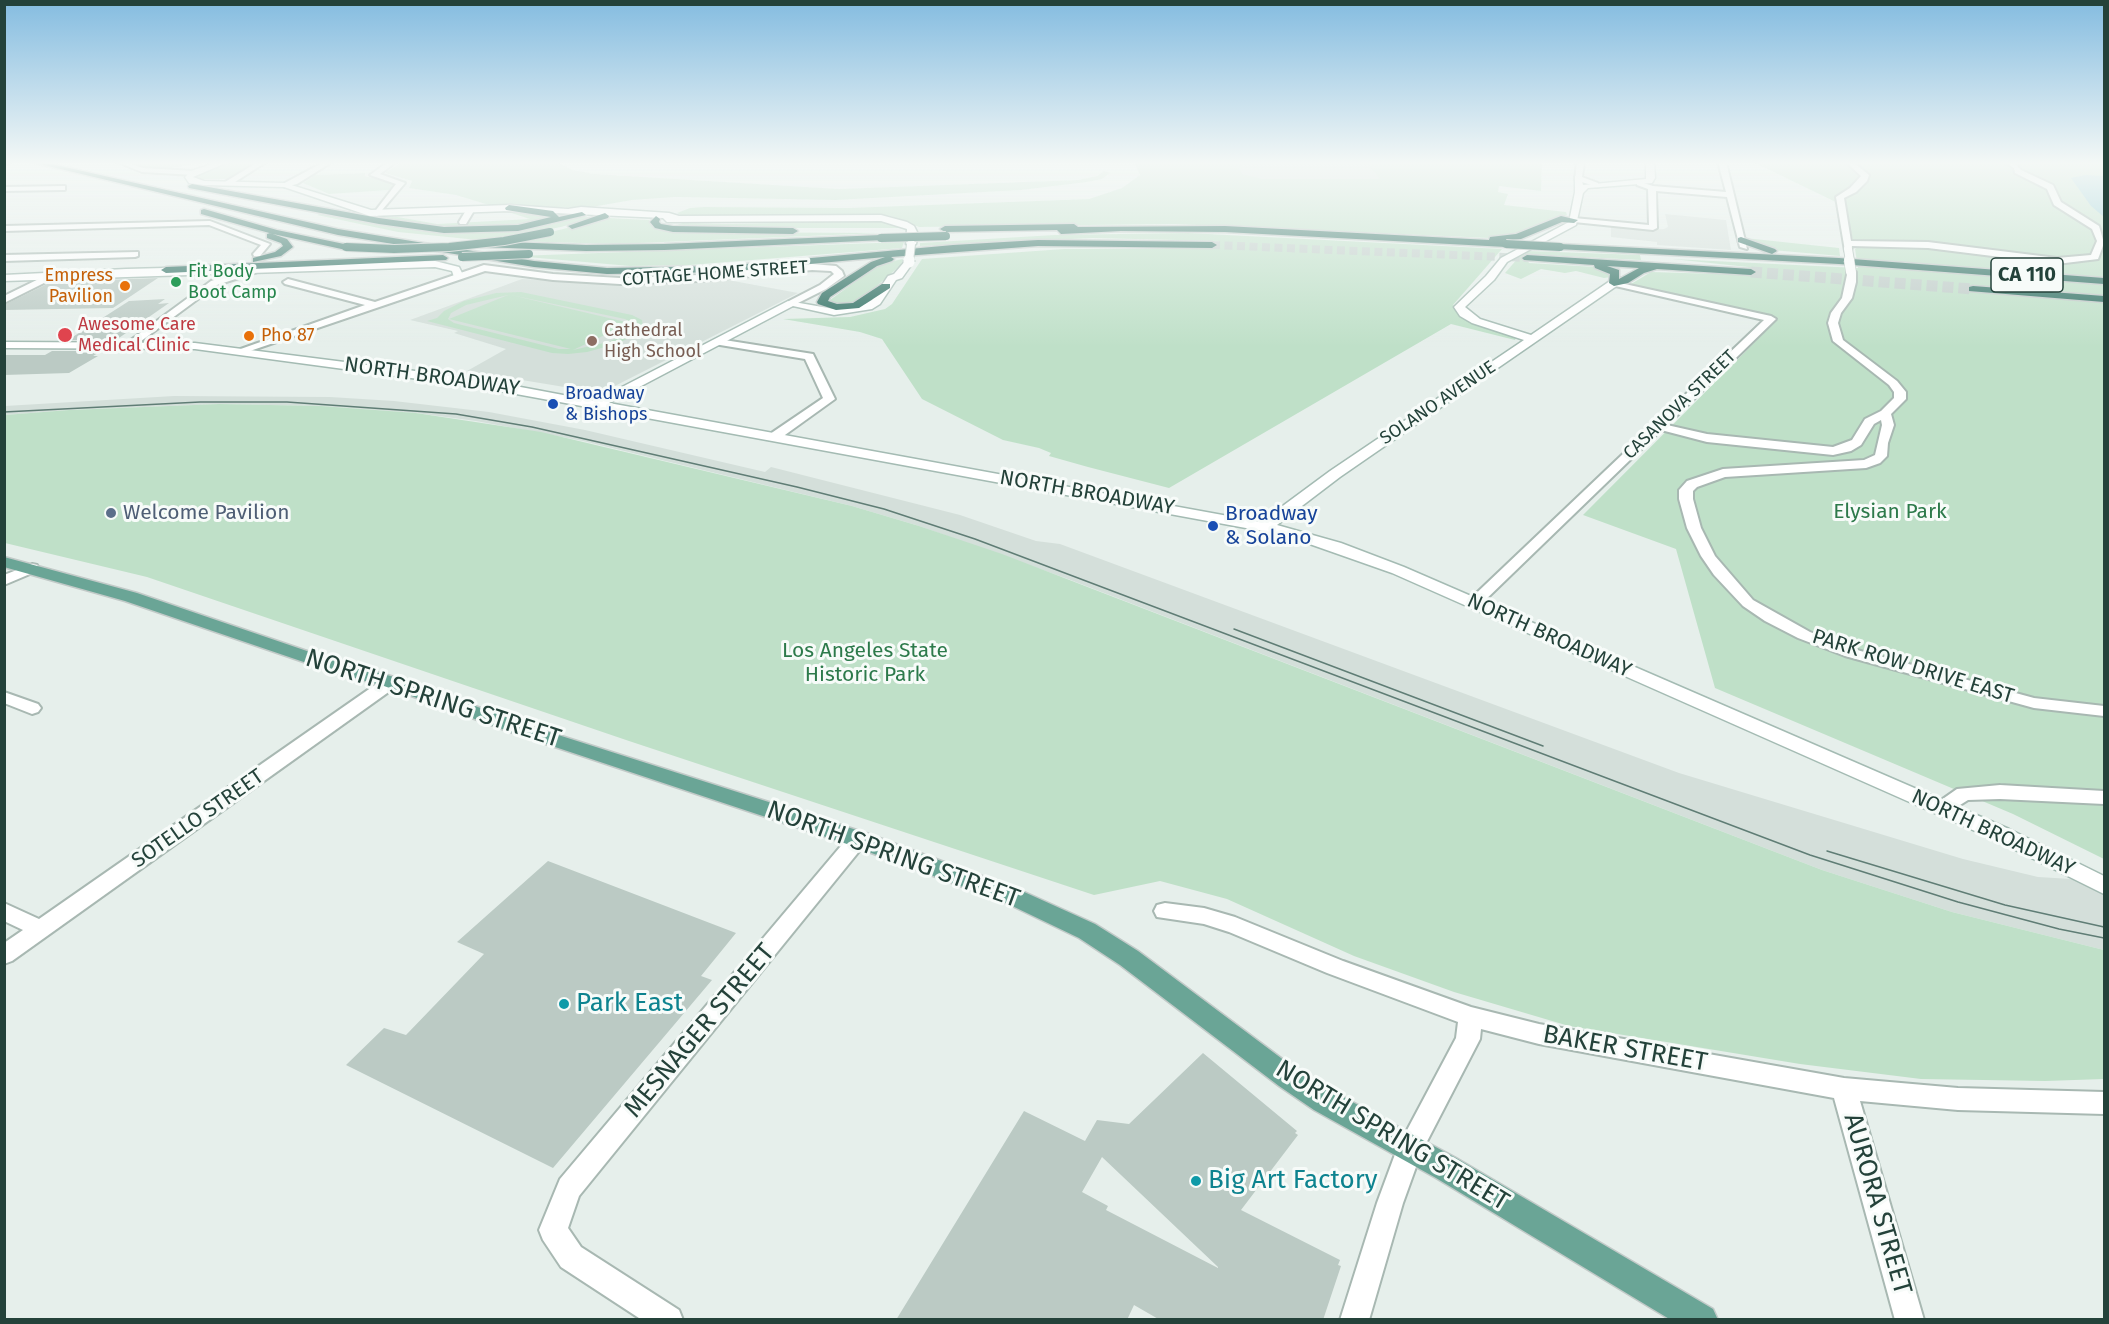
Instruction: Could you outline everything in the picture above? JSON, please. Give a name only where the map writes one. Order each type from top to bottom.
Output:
[{"type":"highway","points":[[166,270],[260,259],[279,254],[288,247],[284,241],[237,224]]},
{"type":"highway","points":[[247,224],[346,247],[394,249],[449,248],[504,241],[578,224]]},
{"type":"highway","points":[[303,224],[338,232],[534,264],[607,271]]},
{"type":"highway","name":"CA 110","points":[[336,224],[397,236],[514,246],[664,247],[946,233],[1121,228],[1225,230],[1609,250],[1741,248],[1839,261],[2104,281]]},
{"type":"highway","points":[[406,224],[436,229],[489,231],[545,224]]},
{"type":"highway","points":[[656,224],[666,228],[881,235]]},
{"type":"highway","points":[[666,228],[668,224]]},
{"type":"highway","points":[[1402,238],[1513,238],[1549,224]]},
{"type":"highway","points":[[886,286],[865,302],[855,306],[836,307],[822,302],[826,295],[874,264],[887,260],[962,251],[1086,242]]},
{"type":"highway","points":[[439,261],[490,263],[560,271],[724,269],[974,247],[1086,242],[1212,245]]},
{"type":"highway","points":[[166,270],[439,261],[664,247]]},
{"type":"highway","points":[[1741,248],[1839,261]]},
{"type":"highway","points":[[1527,258],[1751,272]]},
{"type":"highway","points":[[1554,260],[1609,269],[1616,275],[1614,283],[1624,281],[1642,270],[1695,268]]},
{"type":"highway","name":"CA 110","points":[[1973,289],[2104,299]]},
{"type":"main road","points":[[598,404],[792,303],[828,311],[856,310],[874,303],[892,278],[898,276],[909,262],[913,234],[911,228],[903,224]]},
{"type":"main road","points":[[1534,339],[1476,321],[1464,314],[1459,307],[1490,278],[1504,260],[1571,224]]},
{"type":"main road","points":[[5,270],[51,276],[223,272],[439,261],[456,269],[458,275]]},
{"type":"main road","points":[[114,274],[166,270]]},
{"type":"main road","points":[[776,311],[836,315],[871,310],[885,301],[900,278],[898,276]]},
{"type":"main road","name":"SOLANO AVENUE","points":[[1265,526],[1344,467],[1614,283]]},
{"type":"main road","name":"NORTH BROADWAY","points":[[4,345],[191,345],[477,383],[1265,526],[1311,538],[1373,559],[1944,808],[2037,851],[2104,886]]},
{"type":"main road","name":"NORTH SPRING STREET","points":[[4,562],[131,597],[339,669],[391,682],[534,733],[858,839],[970,879],[1087,931],[1170,988],[1288,1077],[1324,1101],[1702,1320]]},
{"type":"street","points":[[4,229],[183,224]]},
{"type":"street","points":[[212,224],[266,244],[257,254]]},
{"type":"street","points":[[1611,224],[1653,228],[1653,224]]},
{"type":"street","points":[[1736,224],[1741,248]]},
{"type":"street","points":[[1658,426],[1707,438],[1833,451],[1848,448],[1857,442],[1869,422],[1885,413],[1900,399],[1900,392],[1893,383],[1838,341],[1833,322],[1836,313],[1847,298],[1851,282],[1844,224]]},
{"type":"street","points":[[1847,246],[1928,245],[2057,261],[2081,260],[2094,256],[2102,241],[2096,228],[2089,224]]},
{"type":"street","points":[[4,258],[135,254]]},
{"type":"street","points":[[5,270],[24,262],[17,262],[27,257]]},
{"type":"street","name":"COTTAGE HOME STREET","points":[[240,351],[458,275],[488,268],[564,278],[660,280],[819,267],[836,270],[839,276],[792,303]]},
{"type":"street","points":[[129,345],[214,283],[254,270]]},
{"type":"street","points":[[214,283],[211,280],[223,272]]},
{"type":"street","points":[[4,300],[51,276]]},
{"type":"street","points":[[288,282],[372,304]]},
{"type":"street","name":"CASANOVA STREET","points":[[1473,603],[1771,319],[1614,283]]},
{"type":"street","points":[[718,342],[809,356],[829,399],[774,436]]},
{"type":"street","name":"PARK ROW DRIVE EAST","points":[[1885,413],[1888,425],[1882,443],[1881,456],[1866,464],[1723,473],[1692,484],[1686,490],[1686,499],[1694,528],[1719,572],[1748,603],[1771,618],[1804,635],[1851,653],[2034,703],[2104,711]]},
{"type":"street","points":[[4,581],[32,568]]},
{"type":"street","name":"SOTELLO STREET","points":[[4,955],[391,682]]},
{"type":"street","points":[[4,697],[32,708]]},
{"type":"street","points":[[1944,808],[1964,794],[2000,792],[2104,798]]},
{"type":"street","name":"MESNAGER STREET","points":[[669,1320],[571,1257],[553,1230],[569,1188],[858,839]]},
{"type":"street","points":[[4,911],[41,929]]},
{"type":"street","name":"BAKER STREET","points":[[1165,911],[1204,916],[1235,925],[1335,967],[1470,1017],[1539,1034],[1844,1089],[1958,1099],[2104,1103]]},
{"type":"street","points":[[1354,1320],[1390,1203],[1410,1149],[1468,1039],[1470,1017]]},
{"type":"street","name":"AURORA STREET","points":[[1844,1089],[1910,1320]]},
{"type":"shaded area","points":[[1667,224],[1727,224],[1731,250],[1657,245],[1657,242],[1611,237],[1611,226],[1644,230],[1668,227]]},
{"type":"shaded area","name":"Cathedral High School","points":[[522,279],[658,285],[728,280],[798,293],[601,393],[467,371],[506,349],[454,333],[458,331],[410,320]]},
{"type":"shaded area","points":[[174,396],[330,397],[394,401],[489,412],[585,430],[765,472],[771,467],[960,515],[1036,541],[1060,544],[1679,773],[1963,859],[2038,877],[2104,881],[2104,950],[1952,912],[1822,870],[1068,579],[919,526],[852,506],[583,441],[476,421],[416,413],[321,406],[219,404],[5,415],[5,406]]},
{"type":"green space","points":[[359,224],[388,224],[438,232],[483,233],[554,224],[572,224],[488,241],[398,232]]},
{"type":"green space","points":[[422,224],[528,224],[513,227],[444,227]]},
{"type":"green space","points":[[584,224],[651,224],[660,230],[688,232],[881,233],[614,244],[514,241]]},
{"type":"green space","points":[[680,224],[890,224],[904,228],[689,228],[673,226]]},
{"type":"green space","points":[[911,224],[1547,224],[1523,234],[1489,238],[1175,224],[919,227]]},
{"type":"green space","name":"Elysian Park","points":[[1849,224],[2104,224],[2104,859],[2013,814],[1715,688],[1676,549],[1583,515],[1778,319],[1631,284],[1651,272],[1753,275],[1748,267],[1672,259],[1858,268],[1855,249],[1860,246],[1853,240]]},
{"type":"green space","points":[[1188,233],[1502,249],[1453,305],[1464,318],[1487,328],[1517,336],[1515,340],[1451,324],[1169,488],[1049,456],[1051,453],[1039,448],[1003,440],[922,399],[882,339],[860,332],[783,319],[850,317],[885,309],[892,304],[922,259],[1064,249],[1215,249],[1219,241],[1093,238],[920,246],[920,243],[1054,235]]},
{"type":"green space","points":[[1745,238],[1839,248],[1840,256],[1772,250]]},
{"type":"green space","points":[[904,242],[902,248],[690,265],[630,266],[516,256]]},
{"type":"green space","points":[[1528,251],[1640,255],[1641,260],[1524,254],[1529,263],[1595,267],[1613,274],[1611,277],[1604,278],[1576,271],[1565,273],[1541,269],[1521,279],[1505,273],[1519,257]]},
{"type":"green space","points":[[903,259],[901,265],[857,303],[833,304],[830,300],[873,269],[884,263]]},
{"type":"green space","points":[[521,292],[632,315],[642,320],[643,327],[636,335],[616,344],[587,352],[568,354],[552,353],[427,321],[437,318],[444,311],[464,301],[496,293]],"holes":[[[508,295],[449,319],[571,349],[559,349],[454,323],[448,319],[451,313],[466,305]],[[511,295],[625,319],[632,323],[633,327],[624,335],[608,342],[573,350],[630,323]]]},
{"type":"green space","name":"Los Angeles State Historic Park","points":[[219,404],[321,406],[416,413],[541,432],[852,506],[1002,554],[1822,870],[1952,912],[2104,950],[2104,1079],[2045,1081],[1921,1079],[1800,1064],[1569,1026],[1454,992],[1354,956],[1227,899],[1160,881],[1094,895],[629,741],[147,577],[5,543],[5,415]]},
{"type":"building","points":[[158,278],[113,308],[4,310],[4,305],[51,282]]},
{"type":"building","points":[[165,299],[158,304],[169,303],[116,340],[68,340],[129,301]]},
{"type":"building","points":[[52,351],[101,351],[93,356],[98,356],[69,373],[4,375],[4,355],[45,355]]},
{"type":"building","name":"Park East","points":[[548,861],[736,933],[701,976],[712,980],[553,1168],[346,1065],[384,1028],[406,1035],[484,954],[457,942]]},
{"type":"building","points":[[1203,1053],[1297,1131],[1295,1133],[1298,1135],[1241,1210],[1340,1260],[1338,1265],[1341,1266],[1323,1320],[1160,1320],[1134,1305],[1127,1320],[896,1320],[1024,1111],[1085,1141],[1097,1120],[1129,1124]],"holes":[[[1102,1157],[1218,1267],[1106,1210],[1108,1206],[1082,1192]]]},
{"type":"tunnel","points":[[1212,245],[1527,258]]},
{"type":"tunnel","points":[[1751,272],[1973,289]]},
{"type":"tram line","points":[[4,412],[200,402],[287,402],[456,414],[532,427],[797,487],[884,509],[975,539],[1810,855],[1958,902],[2059,929],[2104,938]]},
{"type":"tram line","points":[[1234,629],[1543,746]]},
{"type":"tram line","points":[[1827,851],[2005,905],[2104,927]]},
{"type":"place","name":"Fit Body Boot Camp","points":[[176,282]]},
{"type":"place","name":"Empress Pavilion","points":[[125,286]]},
{"type":"place","name":"Awesome Care Medical Clinic","points":[[65,335]]},
{"type":"place","name":"Pho 87","points":[[249,336]]},
{"type":"place","name":"Cathedral High School","points":[[592,341]]},
{"type":"place","name":"Broadway & Bishops","points":[[553,404]]},
{"type":"place","name":"Welcome Pavilion","points":[[111,513]]},
{"type":"place","name":"Broadway & Solano","points":[[1213,526]]},
{"type":"place","name":"Park East","points":[[564,1004]]},
{"type":"place","name":"Big Art Factory","points":[[1196,1181]]}]
